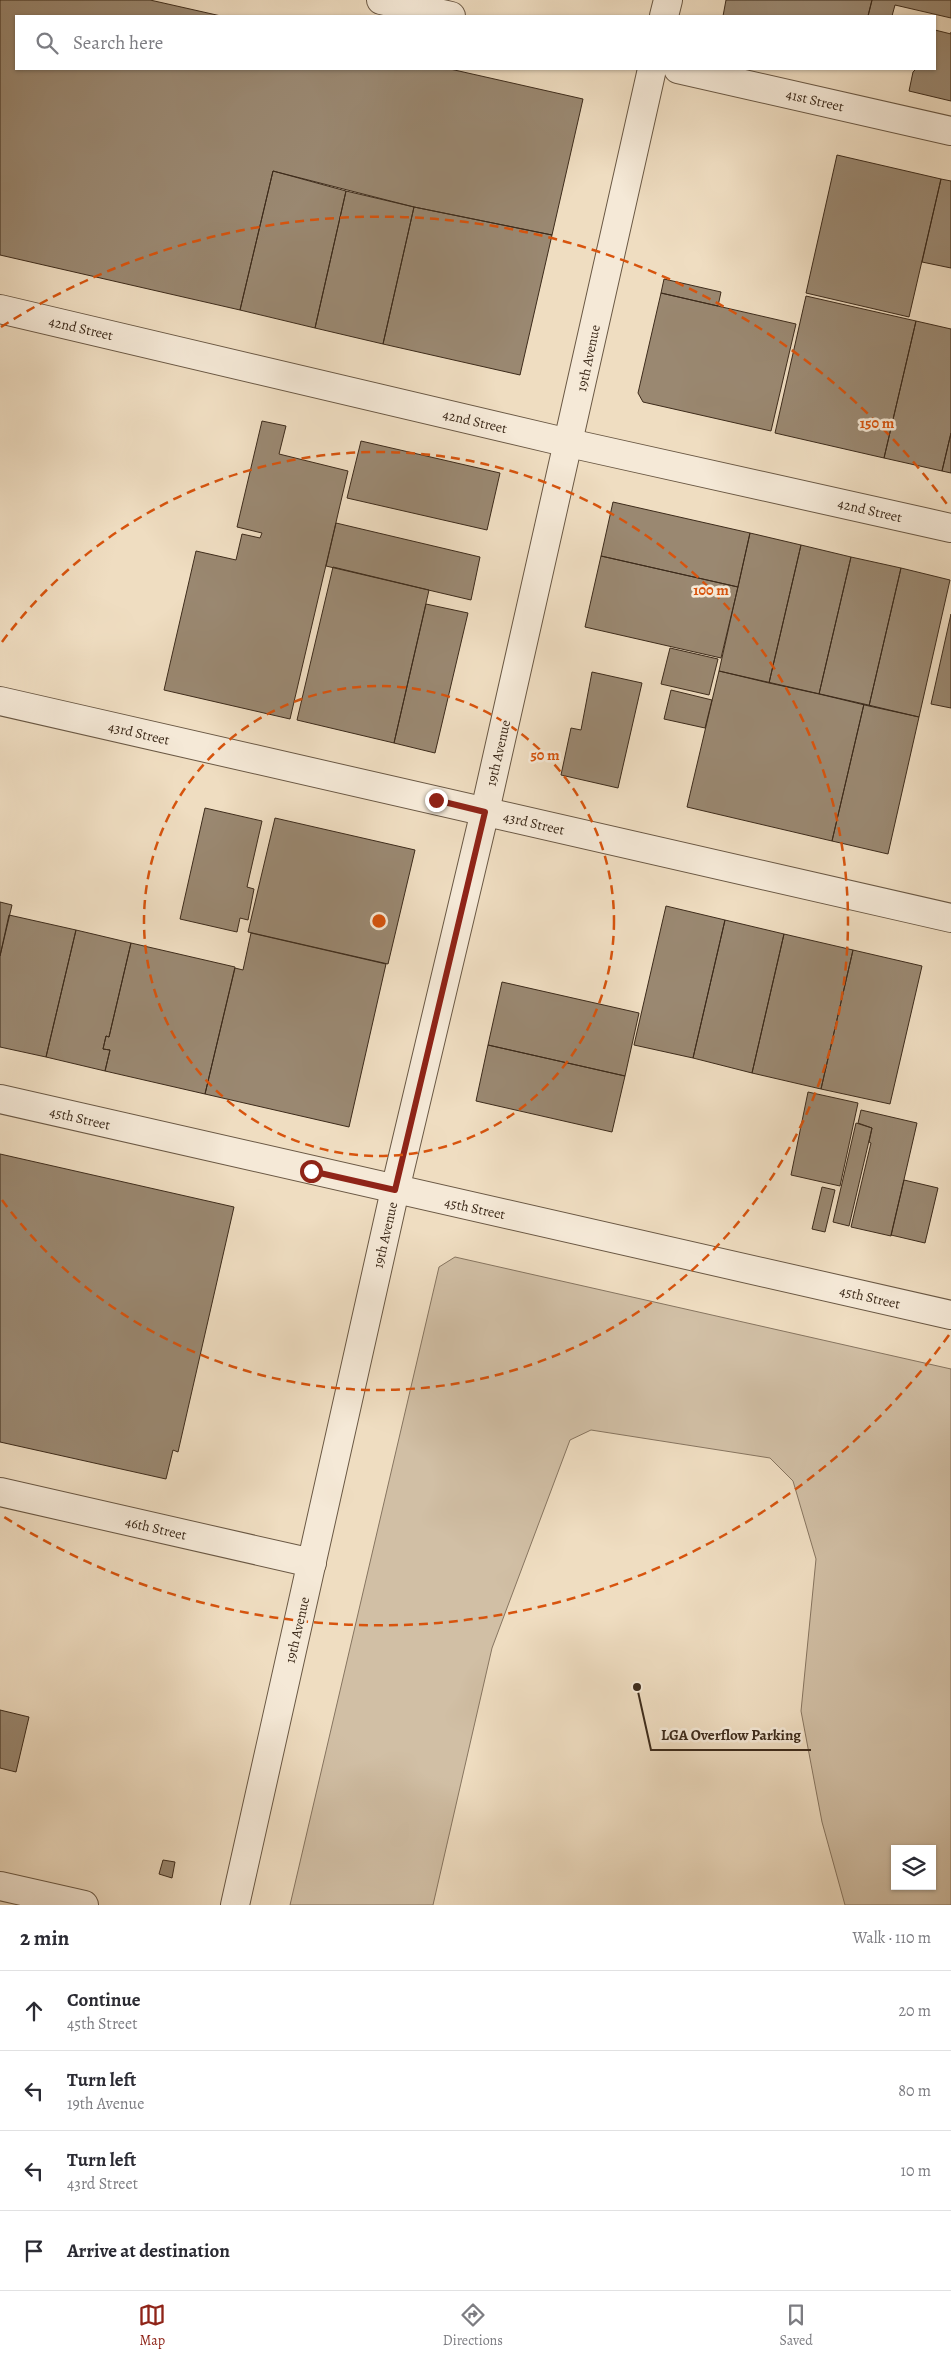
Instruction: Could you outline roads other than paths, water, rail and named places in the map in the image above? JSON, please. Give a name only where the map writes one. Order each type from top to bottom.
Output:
[{"type":"street","points":[[381,0],[447,15]]},
{"type":"street","points":[[664,15],[668,0]]},
{"type":"street","name":"19th Avenue","points":[[235,1905],[395,1190],[485,812],[652,70]]},
{"type":"street","name":"41st Street","points":[[682,70],[951,131]]},
{"type":"street","name":"42nd Street","points":[[0,309],[569,443],[951,528]]},
{"type":"street","name":"43rd Street","points":[[0,701],[951,918]]},
{"type":"street","name":"45th Street","points":[[0,1099],[951,1315]]},
{"type":"street","name":"46th Street","points":[[0,1492],[312,1563]]},
{"type":"street","points":[[0,1886],[84,1905]]},
{"type":"place","name":"LGA Overflow Parking","points":[[637,1687]]}]
